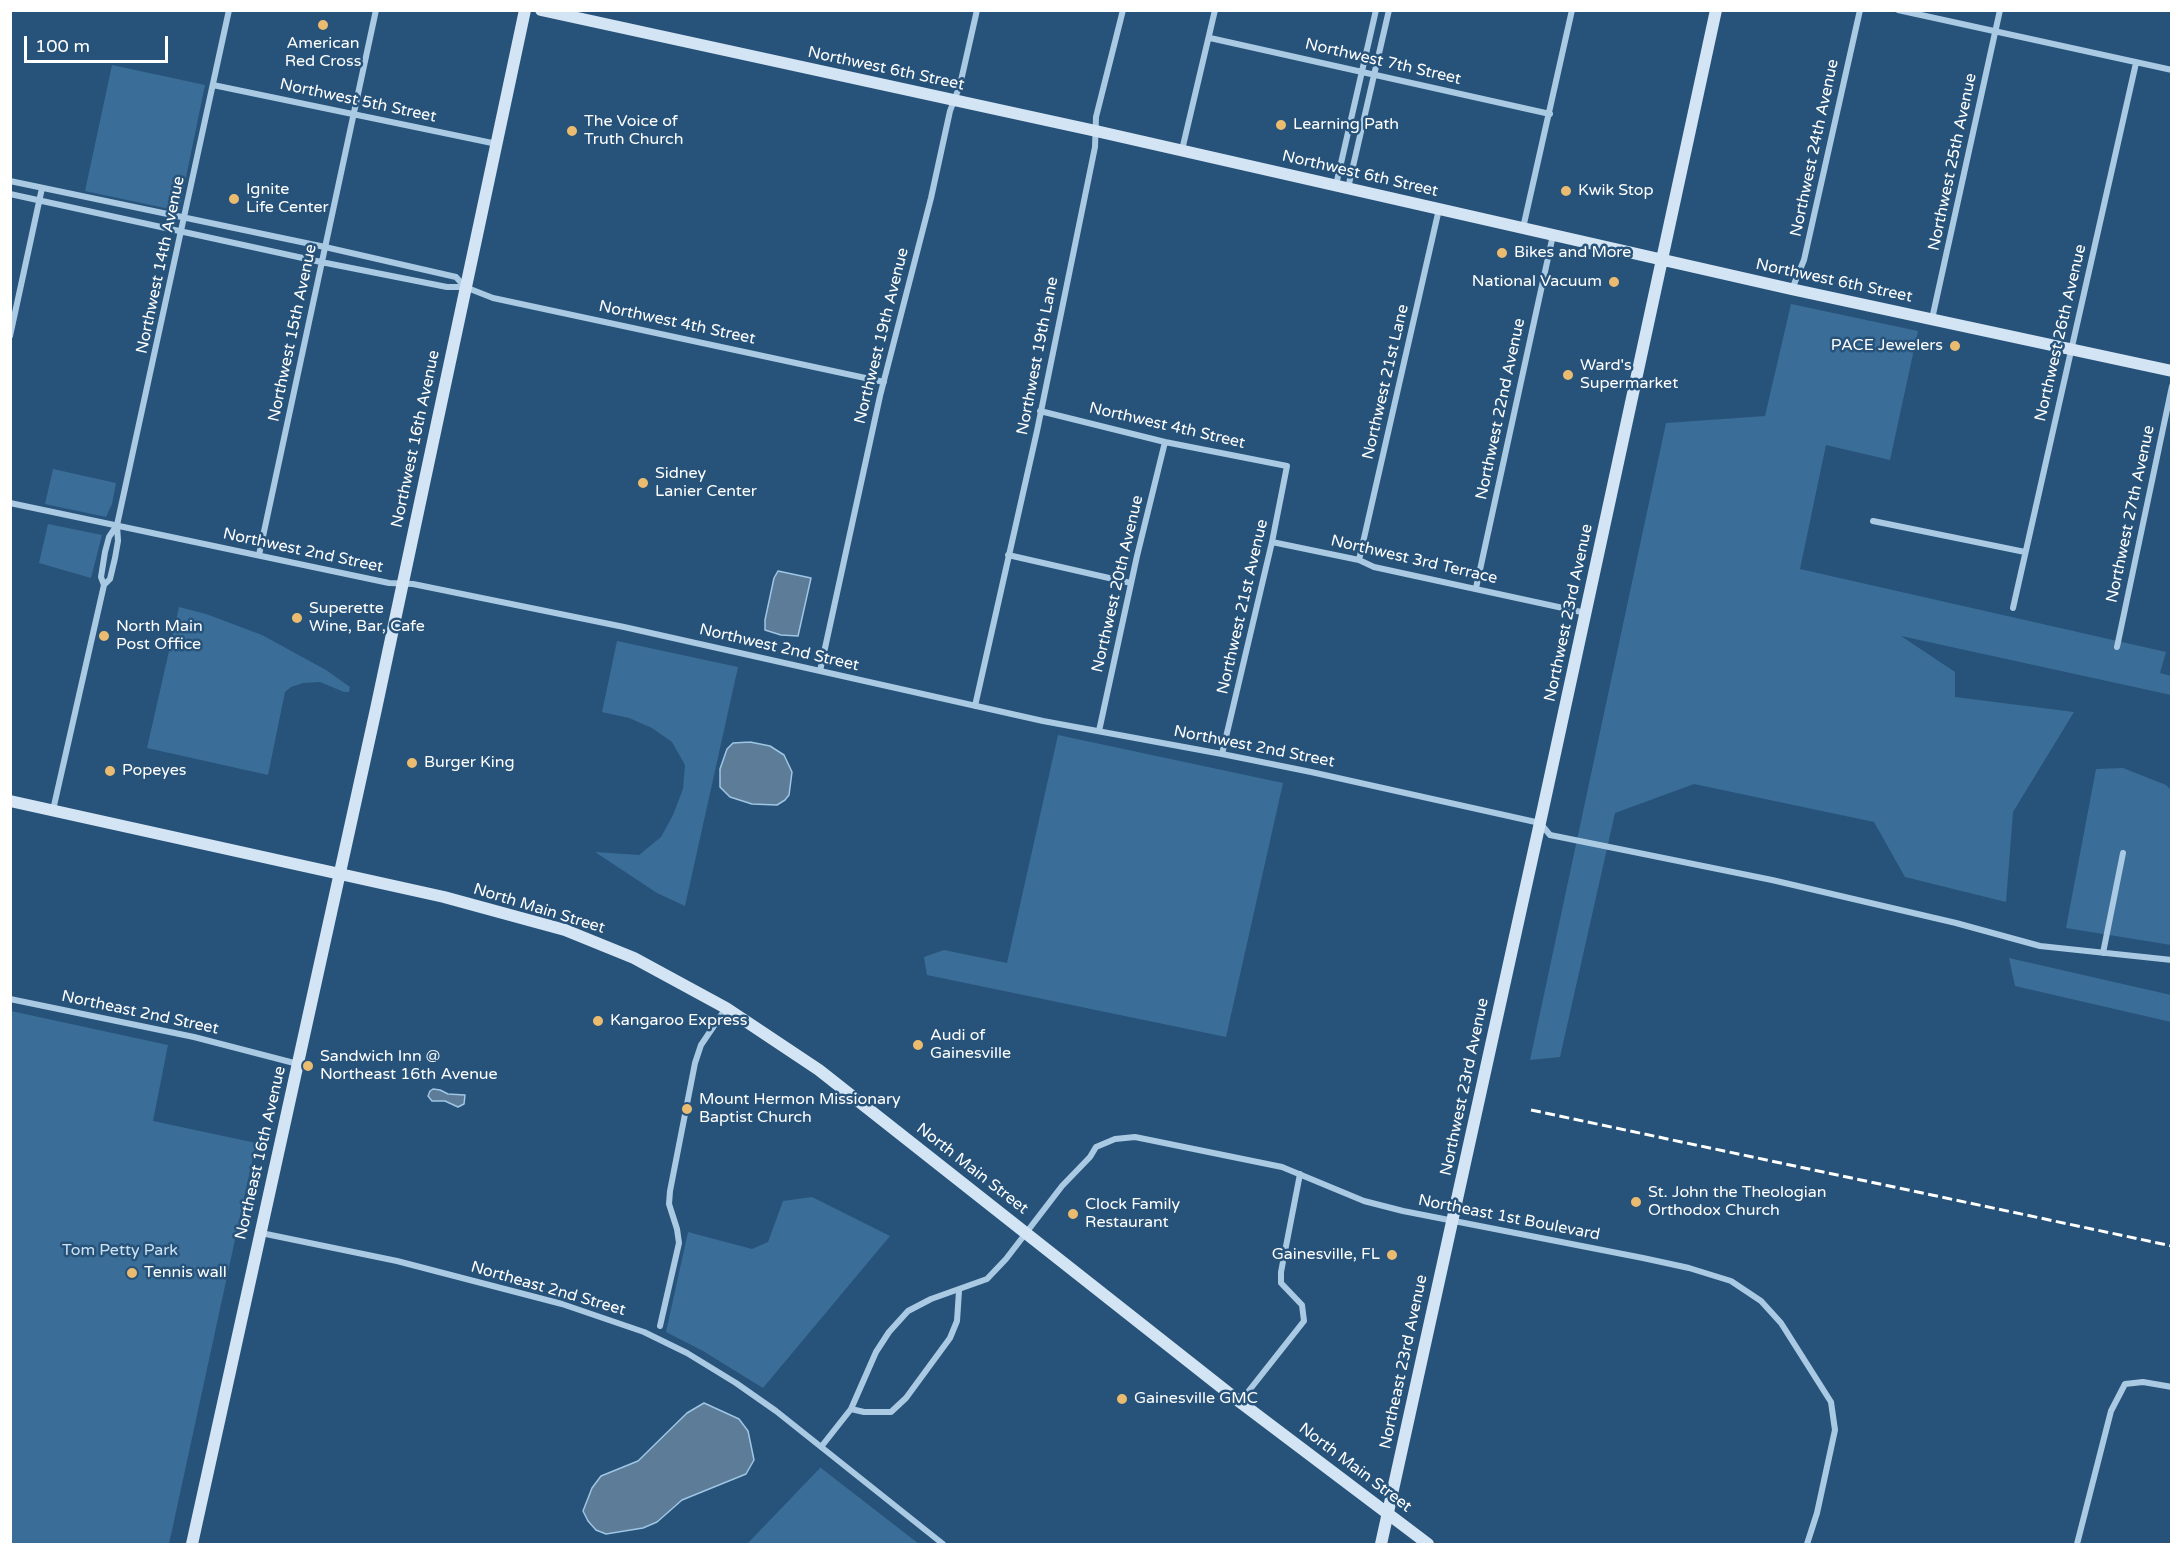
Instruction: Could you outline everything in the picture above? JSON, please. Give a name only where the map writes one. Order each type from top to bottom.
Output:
[{"type":"main road","name":"Northwest 16th Avenue","points":[[340,874],[525,10]]},
{"type":"main road","name":"Northwest 6th Street","points":[[541,10],[1096,131],[1791,290],[2172,371]]},
{"type":"main road","name":"Northwest 23rd Avenue","points":[[1452,1221],[1716,10]]},
{"type":"main road","name":"North Main Street","points":[[10,801],[444,897],[565,930],[634,958],[726,1008],[819,1070],[1240,1402],[1428,1545]]},
{"type":"main road","name":"Northeast 16th Avenue","points":[[192,1545],[340,874]]},
{"type":"main road","name":"Northeast 23rd Avenue","points":[[1381,1545],[1452,1221]]},
{"type":"street","name":"Northwest 14th Avenue","points":[[53,810],[104,585],[110,579],[115,558],[118,541],[117,525],[183,231],[229,10]]},
{"type":"street","name":"Northwest 15th Avenue","points":[[259,555],[376,10]]},
{"type":"street","name":"Northwest 19th Avenue","points":[[820,671],[884,382],[977,10]]},
{"type":"street","name":"Northwest 19th Lane","points":[[975,706],[1095,147],[1096,117],[1123,10]]},
{"type":"street","points":[[1181,151],[1215,10]]},
{"type":"street","points":[[1342,187],[1376,10]]},
{"type":"street","points":[[1342,187],[1375,74],[1389,10]]},
{"type":"street","points":[[1522,228],[1550,114],[1572,10]]},
{"type":"street","name":"Northwest 24th Avenue","points":[[1791,290],[1804,260],[1860,10]]},
{"type":"street","points":[[1898,10],[2172,70]]},
{"type":"street","name":"Northwest 25th Avenue","points":[[1932,320],[2000,10]]},
{"type":"street","name":"Northwest 7th Street","points":[[1210,38],[1550,114]]},
{"type":"street","name":"Northwest 26th Avenue","points":[[2013,609],[2136,63]]},
{"type":"street","name":"Northwest 5th Street","points":[[213,85],[497,144]]},
{"type":"street","name":"Northwest 4th Street","points":[[10,181],[456,277],[465,287]]},
{"type":"street","points":[[10,336],[42,188]]},
{"type":"street","name":"Northwest 4th Street","points":[[10,194],[321,262],[447,286],[465,287],[493,298],[884,382]]},
{"type":"street","name":"Northwest 21st Lane","points":[[1359,560],[1439,209]]},
{"type":"street","name":"Northwest 22nd Avenue","points":[[1476,588],[1553,235]]},
{"type":"street","name":"Northwest 27th Avenue","points":[[2117,647],[2172,386]]},
{"type":"street","name":"Northwest 4th Street","points":[[1040,411],[1165,442],[1287,466]]},
{"type":"street","name":"Northwest 20th Avenue","points":[[1099,731],[1165,442]]},
{"type":"street","name":"Northwest 21st Avenue","points":[[1222,754],[1272,542],[1287,466]]},
{"type":"street","name":"Northwest 2nd Street","points":[[10,503],[389,583],[413,584],[612,625],[975,706],[1222,754],[1540,823],[1550,835],[1772,880],[1956,923],[2040,946],[2172,960]]},
{"type":"street","points":[[1873,520],[2025,552]]},
{"type":"street","name":"Northwest 14th Avenue","points":[[104,585],[101,577],[105,552],[109,537],[117,525]]},
{"type":"street","name":"Northwest 3rd Terrace","points":[[1272,542],[1359,560],[1374,567],[1586,613]]},
{"type":"street","points":[[1008,555],[1131,583]]},
{"type":"street","points":[[2103,953],[2123,853]]},
{"type":"street","name":"Northeast 2nd Street","points":[[10,999],[194,1037],[298,1064]]},
{"type":"street","points":[[660,1326],[679,1243],[669,1204],[670,1191],[695,1064],[701,1045],[726,1008]]},
{"type":"street","name":"Northeast 1st Boulevard","points":[[821,1447],[851,1409],[876,1353],[895,1325],[908,1311],[931,1299],[987,1279],[1096,1147],[1125,1136],[1282,1167],[1364,1201],[1452,1221],[1689,1268],[1731,1281],[1761,1301],[1781,1323],[1831,1402],[1835,1430],[1817,1513],[1807,1545]]},
{"type":"street","points":[[1240,1402],[1304,1321],[1302,1305],[1281,1283],[1281,1272],[1300,1174]]},
{"type":"street","name":"Northeast 2nd Street","points":[[260,1233],[407,1264],[562,1304],[644,1332],[687,1353],[776,1411],[943,1545]]},
{"type":"street","points":[[851,1409],[864,1412],[891,1412],[906,1398],[950,1338],[957,1321],[958,1291]]},
{"type":"street","points":[[2076,1545],[2111,1410],[2126,1384],[2143,1382],[2172,1387]]},
{"type":"green space","points":[[112,65],[205,85],[179,211],[85,191]]},
{"type":"green space","points":[[1791,304],[1918,331],[1890,460],[1826,445],[1800,569],[2166,652],[2160,673],[2171,676],[2171,695],[1901,636],[1955,672],[1955,697],[2074,712],[2013,812],[2006,902],[1905,877],[1874,822],[1694,784],[1615,813],[1560,1057],[1530,1060],[1666,423],[1765,416]]},
{"type":"green space","points":[[53,469],[116,483],[112,504],[106,517],[45,504]]},
{"type":"green space","points":[[48,524],[102,535],[91,578],[39,563]]},
{"type":"green space","points":[[179,607],[206,614],[262,635],[326,670],[350,687],[349,692],[344,692],[320,682],[303,683],[285,692],[268,775],[147,748]]},
{"type":"green space","points":[[617,641],[738,667],[685,906],[657,893],[595,852],[639,855],[661,837],[683,789],[685,765],[672,742],[652,728],[629,718],[602,712]]},
{"type":"green space","points":[[1058,735],[1283,783],[1226,1037],[927,975],[924,957],[944,950],[1007,963]]},
{"type":"green space","points":[[2123,768],[2166,785],[2172,791],[2171,945],[2066,928],[2096,769]]},
{"type":"green space","points":[[2009,958],[2171,995],[2171,1022],[2015,986]]},
{"type":"green space","name":"Tom Petty Park","points":[[11,1011],[168,1045],[153,1121],[256,1143],[169,1544],[11,1544]]},
{"type":"green space","points":[[812,1197],[890,1236],[763,1388],[703,1351],[666,1332],[688,1232],[752,1249],[768,1242],[783,1201]]},
{"type":"green space","points":[[821,1468],[919,1544],[747,1544]]},
{"type":"shaded area","points":[[778,571],[811,578],[798,636],[781,635],[765,630],[774,578]]},
{"type":"shaded area","points":[[750,742],[770,746],[784,755],[792,772],[789,795],[777,805],[752,804],[730,797],[720,787],[720,769],[727,749],[733,743]]},
{"type":"shaded area","points":[[433,1089],[448,1094],[465,1095],[464,1104],[458,1107],[445,1101],[432,1101],[428,1096]]},
{"type":"shaded area","points":[[704,1403],[739,1419],[748,1431],[754,1460],[746,1474],[682,1500],[657,1522],[643,1528],[606,1534],[596,1530],[583,1511],[592,1488],[601,1476],[638,1461],[687,1413]]},
{"type":"railway","points":[[1531,1110],[2172,1246]]},
{"type":"place","name":"American Red Cross","points":[[323,25]]},
{"type":"place","name":"Learning Path","points":[[1281,125]]},
{"type":"place","name":"The Voice of Truth Church","points":[[572,131]]},
{"type":"place","name":"Kwik Stop","points":[[1566,191]]},
{"type":"place","name":"Ignite Life Center","points":[[234,199]]},
{"type":"place","name":"Bikes and More","points":[[1502,253]]},
{"type":"place","name":"National Vacuum","points":[[1614,282]]},
{"type":"place","name":"PACE Jewelers","points":[[1955,346]]},
{"type":"place","name":"Ward's Supermarket","points":[[1568,375]]},
{"type":"place","name":"Sidney Lanier Center","points":[[643,483]]},
{"type":"place","name":"Superette Wine, Bar, Cafe","points":[[297,618]]},
{"type":"place","name":"North Main Post Office","points":[[104,636]]},
{"type":"place","name":"Burger King","points":[[412,763]]},
{"type":"place","name":"Popeyes","points":[[110,771]]},
{"type":"place","name":"Kangaroo Express","points":[[598,1021]]},
{"type":"place","name":"Audi of Gainesville","points":[[918,1045]]},
{"type":"place","name":"Sandwich Inn @ Northeast 16th Avenue","points":[[308,1066]]},
{"type":"place","name":"Mount Hermon Missionary Baptist Church","points":[[687,1109]]},
{"type":"place","name":"St. John the Theologian Orthodox Church","points":[[1636,1202]]},
{"type":"place","name":"Clock Family Restaurant","points":[[1073,1214]]},
{"type":"place","name":"Gainesville, FL","points":[[1392,1255]]},
{"type":"place","name":"Tennis wall","points":[[132,1273]]},
{"type":"place","name":"Gainesville GMC","points":[[1122,1399]]}]
